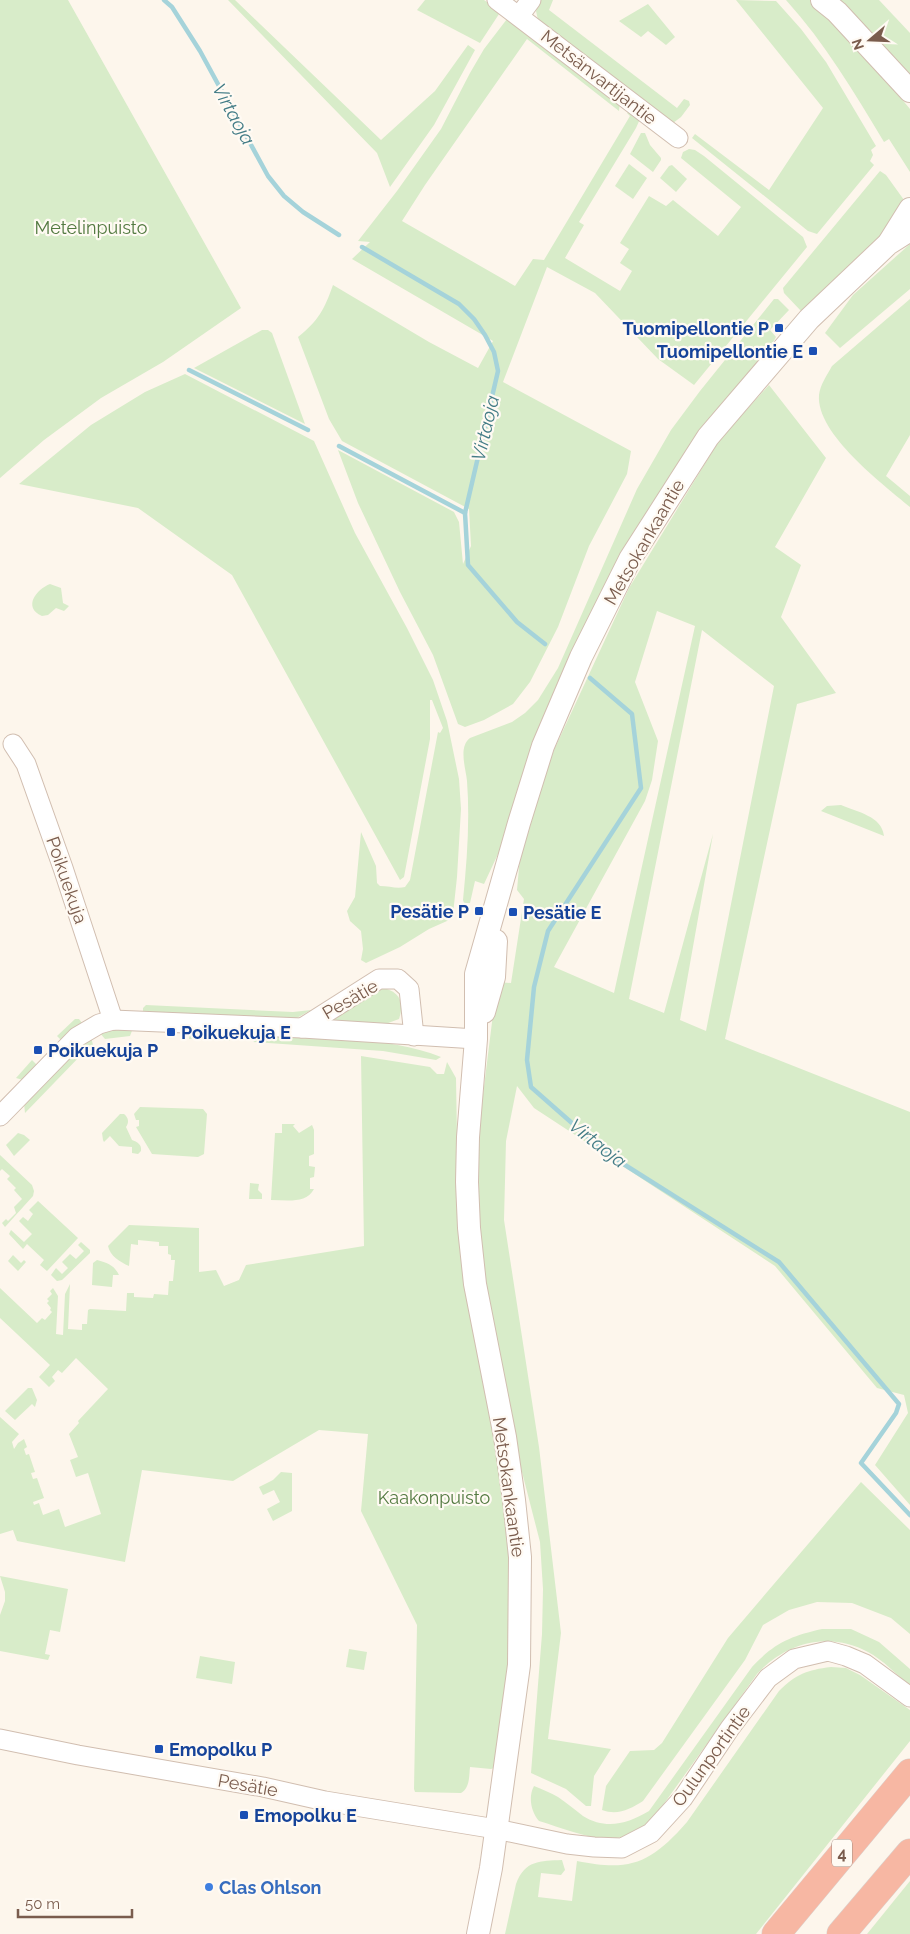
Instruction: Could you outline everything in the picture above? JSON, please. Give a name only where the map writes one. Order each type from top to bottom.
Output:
[{"type":"highway","name":"4","points":[[776,1934],[910,1773]]},
{"type":"highway","points":[[841,1934],[910,1853]]},
{"type":"street","name":"Metsänvartijantie","points":[[497,0],[678,138]]},
{"type":"street","points":[[519,16],[531,0]]},
{"type":"street","points":[[822,0],[837,12],[909,93]]},
{"type":"street","name":"Metsokankaantie","points":[[888,244],[910,210]]},
{"type":"street","name":"Metsokankaantie","points":[[478,1934],[496,1829],[519,1665],[520,1557],[512,1482],[475,1284],[469,1228],[467,1182],[468,1137],[476,1039],[494,977],[498,900],[543,746],[581,657],[630,559],[708,437],[809,319],[888,244],[910,230]]},
{"type":"street","name":"Poikuekuja","points":[[13,744],[26,764],[63,868],[113,1020]]},
{"type":"street","name":"Pesätie","points":[[302,1028],[379,979],[398,979],[409,989],[414,1036]]},
{"type":"street","name":"Pesätie","points":[[0,1116],[77,1037],[91,1028],[113,1020],[302,1028],[476,1039]]},
{"type":"street","name":"Oulunportintie","points":[[496,1829],[567,1844],[622,1848],[651,1833],[683,1798],[730,1728],[768,1678],[794,1659],[828,1651],[846,1656],[865,1664],[910,1697]]},
{"type":"street","name":"Pesätie","points":[[0,1739],[78,1755],[271,1789],[324,1801],[496,1829]]},
{"type":"green space","name":"Metelinpuisto","points":[[0,0],[68,0],[241,308],[163,362],[101,398],[44,440],[0,478]]},
{"type":"green space","points":[[228,0],[235,0],[381,140],[435,91],[468,45],[475,50],[434,125],[390,187],[377,153]]},
{"type":"green space","points":[[425,0],[484,0],[497,9],[499,14],[480,43],[417,10]]},
{"type":"green space","points":[[540,0],[553,0],[549,10],[677,108],[684,99],[689,101],[690,105],[681,117],[673,123],[538,20],[536,11]]},
{"type":"green space","points":[[736,0],[776,1],[801,29],[826,62],[876,146],[871,150],[873,155],[870,161],[874,165],[817,234],[808,231],[692,138],[695,134],[769,190],[823,108]]},
{"type":"green space","points":[[786,0],[811,0],[865,55],[910,109],[910,172],[889,139],[884,142],[850,86],[814,33]]},
{"type":"green space","points":[[835,0],[879,0],[910,33],[910,76]]},
{"type":"green space","points":[[648,4],[675,37],[666,45],[648,31],[641,37],[619,21]]},
{"type":"green space","points":[[507,19],[620,101],[619,111],[527,39],[402,221],[515,286],[533,259],[544,260],[630,116],[627,113],[630,111],[640,119],[579,222],[584,225],[565,258],[620,291],[632,271],[620,263],[629,249],[620,243],[649,196],[666,206],[673,200],[718,236],[741,207],[681,158],[683,152],[689,149],[695,150],[704,156],[803,237],[807,247],[694,385],[658,359],[595,293],[547,267],[503,382],[631,451],[627,474],[589,546],[558,627],[530,682],[513,704],[484,720],[465,727],[458,724],[433,655],[400,592],[358,503],[338,450],[454,512],[459,522],[463,564],[471,546],[469,509],[342,441],[329,419],[298,337],[320,314],[333,285],[429,342],[478,368],[493,341],[352,259],[370,242],[358,241],[397,191],[441,129],[484,49]]},
{"type":"green space","points":[[641,133],[645,133],[650,145],[661,158],[653,172],[630,154]]},
{"type":"green space","points":[[629,164],[647,178],[633,199],[615,186]]},
{"type":"green space","points":[[672,165],[687,179],[676,192],[660,178],[669,166]]},
{"type":"green space","points":[[880,171],[886,175],[904,200],[897,210],[901,213],[841,281],[801,311],[784,293],[783,288]]},
{"type":"green space","points":[[910,244],[910,289],[840,348],[825,333],[853,295]]},
{"type":"green space","points":[[774,299],[778,299],[789,310],[770,330],[776,337],[758,369],[672,481],[484,884],[475,881],[470,903],[464,903],[468,826],[468,796],[464,758],[466,742],[470,738],[512,722],[525,713],[538,700],[558,668],[637,489],[671,430]]},
{"type":"green space","points":[[910,299],[910,435],[886,476],[910,496],[910,507],[869,472],[839,442],[828,426],[821,410],[819,395],[822,384],[832,366]]},
{"type":"green space","points":[[262,330],[268,330],[272,333],[305,424],[194,368]]},
{"type":"green space","points":[[185,374],[314,441],[355,533],[433,680],[447,721],[459,779],[461,809],[453,914],[447,921],[366,963],[361,960],[363,949],[361,931],[350,921],[347,911],[355,897],[361,832],[376,866],[377,883],[380,886],[405,887],[410,880],[438,732],[440,733],[443,728],[432,700],[430,700],[430,739],[404,877],[400,880],[232,575],[138,508],[19,484],[91,425],[145,392]]},
{"type":"green space","points":[[769,385],[826,458],[775,547],[801,565],[781,617],[836,693],[797,704],[725,1039],[910,1112],[910,1505],[875,1465],[908,1413],[904,1395],[877,1388],[775,1266],[534,1108],[517,1086],[506,1141],[504,1220],[539,1447],[561,1633],[548,1739],[611,1749],[594,1776],[591,1806],[586,1806],[566,1789],[531,1773],[542,1634],[543,1589],[540,1542],[512,1433],[483,1282],[478,1228],[478,1135],[497,982],[511,983],[524,899],[517,890],[520,856],[528,826],[554,750],[629,588],[720,439]],"holes":[[[657,611],[695,626],[614,993],[554,967],[645,801],[652,780],[658,741],[635,682]],[[702,630],[774,686],[706,1031],[680,1020],[713,834],[664,1013],[629,999]]]},
{"type":"green space","points":[[50,584],[61,588],[63,603],[69,606],[64,611],[56,608],[48,615],[42,616],[36,612],[32,603],[36,594]]},
{"type":"green space","points":[[841,805],[874,819],[882,829],[884,836],[821,811],[827,806]]},
{"type":"green space","points":[[380,987],[392,991],[399,998],[401,1013],[399,1019],[380,1026],[329,1022]]},
{"type":"green space","points":[[146,1005],[293,1012],[311,1010],[295,1019],[143,1012],[143,1008]]},
{"type":"green space","points":[[75,1019],[79,1019],[82,1023],[61,1040],[57,1036]]},
{"type":"green space","points":[[133,1028],[130,1036],[105,1039],[100,1033],[108,1030]]},
{"type":"green space","points":[[190,1031],[225,1032],[230,1041],[189,1039]]},
{"type":"green space","points":[[262,1035],[353,1039],[399,1045],[441,1057],[436,1060],[383,1051],[253,1042]]},
{"type":"green space","points":[[91,1037],[93,1045],[25,1113],[24,1103],[76,1049]]},
{"type":"green space","name":"Kaakonpuisto","points":[[361,1056],[430,1067],[437,1074],[444,1074],[447,1062],[456,1078],[457,1138],[511,1556],[509,1660],[494,1768],[470,1767],[468,1785],[461,1793],[415,1792],[414,1789],[417,1625],[361,1511],[368,1434],[319,1430],[233,1481],[142,1470],[125,1562],[17,1541],[13,1530],[0,1534],[0,1417],[19,1434],[12,1442],[14,1449],[24,1439],[27,1447],[24,1449],[26,1455],[29,1454],[35,1472],[31,1473],[33,1479],[37,1478],[44,1498],[33,1502],[34,1505],[39,1503],[43,1515],[59,1509],[65,1527],[101,1514],[88,1473],[76,1477],[70,1460],[78,1457],[69,1434],[79,1423],[78,1421],[108,1389],[76,1358],[62,1373],[58,1370],[52,1377],[55,1381],[49,1387],[39,1377],[50,1365],[0,1318],[0,1288],[37,1323],[42,1318],[45,1320],[52,1312],[47,1299],[52,1294],[50,1291],[53,1288],[58,1296],[56,1334],[63,1335],[65,1294],[70,1284],[68,1329],[82,1330],[82,1324],[87,1324],[88,1310],[90,1309],[126,1311],[127,1293],[134,1293],[134,1297],[153,1298],[154,1294],[168,1295],[169,1281],[173,1281],[175,1260],[171,1260],[171,1255],[168,1254],[168,1246],[159,1246],[159,1242],[138,1240],[138,1245],[131,1244],[129,1266],[119,1261],[111,1253],[108,1246],[129,1225],[199,1228],[199,1272],[216,1270],[224,1286],[239,1280],[246,1265],[364,1246]]},
{"type":"green space","points":[[32,1060],[38,1066],[23,1080],[16,1078]]},
{"type":"green space","points":[[140,1107],[203,1109],[207,1114],[204,1154],[198,1157],[152,1154],[136,1127],[139,1126],[139,1120],[136,1120],[134,1114]]},
{"type":"green space","points":[[120,1114],[124,1114],[127,1117],[126,1127],[132,1140],[141,1147],[141,1151],[138,1154],[132,1153],[132,1147],[119,1146],[110,1136],[104,1142],[103,1140],[102,1133]]},
{"type":"green space","points":[[282,1124],[295,1124],[293,1126],[299,1133],[312,1125],[314,1130],[314,1154],[309,1156],[309,1166],[315,1167],[314,1177],[310,1178],[310,1189],[314,1189],[311,1194],[301,1199],[271,1200],[275,1133],[282,1133]]},
{"type":"green space","points":[[18,1133],[30,1140],[14,1156],[6,1145]]},
{"type":"green space","points":[[0,1155],[32,1185],[34,1191],[33,1196],[5,1227],[2,1223],[6,1219],[8,1221],[16,1213],[14,1207],[22,1199],[14,1190],[16,1188],[7,1179],[10,1176],[2,1169],[0,1171]]},
{"type":"green space","points":[[250,1183],[259,1184],[258,1190],[262,1194],[262,1199],[249,1199]]},
{"type":"green space","points":[[38,1201],[78,1238],[47,1271],[40,1265],[44,1260],[27,1244],[23,1249],[9,1234],[11,1230],[24,1242],[32,1234],[19,1221],[23,1217],[28,1221],[33,1214],[29,1210]]},
{"type":"green space","points":[[81,1242],[90,1250],[90,1253],[62,1280],[57,1281],[51,1275],[56,1268],[62,1274],[68,1268],[62,1262],[70,1254],[76,1259],[84,1251],[78,1245]]},
{"type":"green space","points":[[13,1255],[21,1263],[24,1260],[26,1262],[18,1271],[8,1261]]},
{"type":"green space","points":[[97,1260],[110,1265],[119,1275],[113,1275],[112,1287],[92,1285],[93,1263]]},
{"type":"green space","points":[[28,1388],[32,1388],[37,1400],[35,1407],[32,1404],[15,1420],[5,1411]]},
{"type":"green space","points":[[281,1472],[292,1473],[292,1511],[273,1521],[267,1509],[280,1502],[274,1490],[263,1495],[259,1487],[273,1480]]},
{"type":"green space","points":[[861,1482],[910,1530],[910,1634],[891,1618],[852,1603],[817,1602],[789,1610],[763,1625],[745,1660],[643,1801],[619,1812],[602,1810],[606,1786],[630,1751],[654,1750],[662,1743],[728,1638]]},
{"type":"green space","points":[[0,1576],[68,1589],[60,1632],[50,1630],[45,1654],[50,1655],[48,1660],[0,1651],[0,1615],[5,1601],[5,1592]]},
{"type":"green space","points":[[822,1629],[851,1629],[879,1642],[910,1669],[910,1686],[879,1659],[854,1646],[824,1641],[795,1647],[781,1654],[757,1674],[653,1819],[638,1831],[626,1836],[601,1838],[563,1829],[539,1821],[536,1817],[532,1809],[531,1800],[534,1786],[558,1797],[583,1816],[600,1823],[616,1824],[625,1822],[649,1811],[752,1667],[776,1646],[792,1638]]},
{"type":"green space","points":[[349,1649],[367,1652],[364,1670],[346,1667]]},
{"type":"green space","points":[[200,1656],[235,1662],[232,1684],[196,1678]]},
{"type":"green space","points":[[831,1667],[846,1668],[860,1675],[910,1710],[910,1741],[756,1934],[505,1934],[516,1884],[524,1870],[534,1863],[562,1860],[565,1870],[561,1875],[541,1873],[538,1897],[572,1901],[577,1861],[612,1865],[626,1864],[639,1861],[651,1855],[674,1836],[687,1822],[779,1691],[791,1680],[802,1674]]},
{"type":"green space","points":[[910,1881],[910,1934],[867,1934]]},
{"type":"waterway","name":"Virtaoja","points":[[164,0],[172,7],[200,51],[268,176],[284,196],[303,212],[339,235]]},
{"type":"waterway","name":"Virtaoja","points":[[362,247],[459,304],[474,319],[494,352],[498,371],[465,513],[468,565],[517,622],[545,644]]},
{"type":"waterway","points":[[189,370],[308,430]]},
{"type":"waterway","points":[[339,446],[465,513]]},
{"type":"waterway","name":"Virtaoja","points":[[590,678],[632,714],[641,788],[548,931],[534,987],[527,1060],[531,1087],[606,1153],[779,1262],[899,1404],[896,1413],[861,1463],[910,1515]]},
{"type":"place","name":"Tuomipellontie P","points":[[779,328]]},
{"type":"place","name":"Tuomipellontie E","points":[[813,351]]},
{"type":"place","name":"Pesätie P","points":[[479,911]]},
{"type":"place","name":"Pesätie E","points":[[513,912]]},
{"type":"place","name":"Poikuekuja E","points":[[171,1032]]},
{"type":"place","name":"Poikuekuja P","points":[[38,1050]]},
{"type":"place","name":"Emopolku P","points":[[159,1749]]},
{"type":"place","name":"Emopolku E","points":[[244,1815]]},
{"type":"place","name":"Clas Ohlson","points":[[209,1887]]}]
